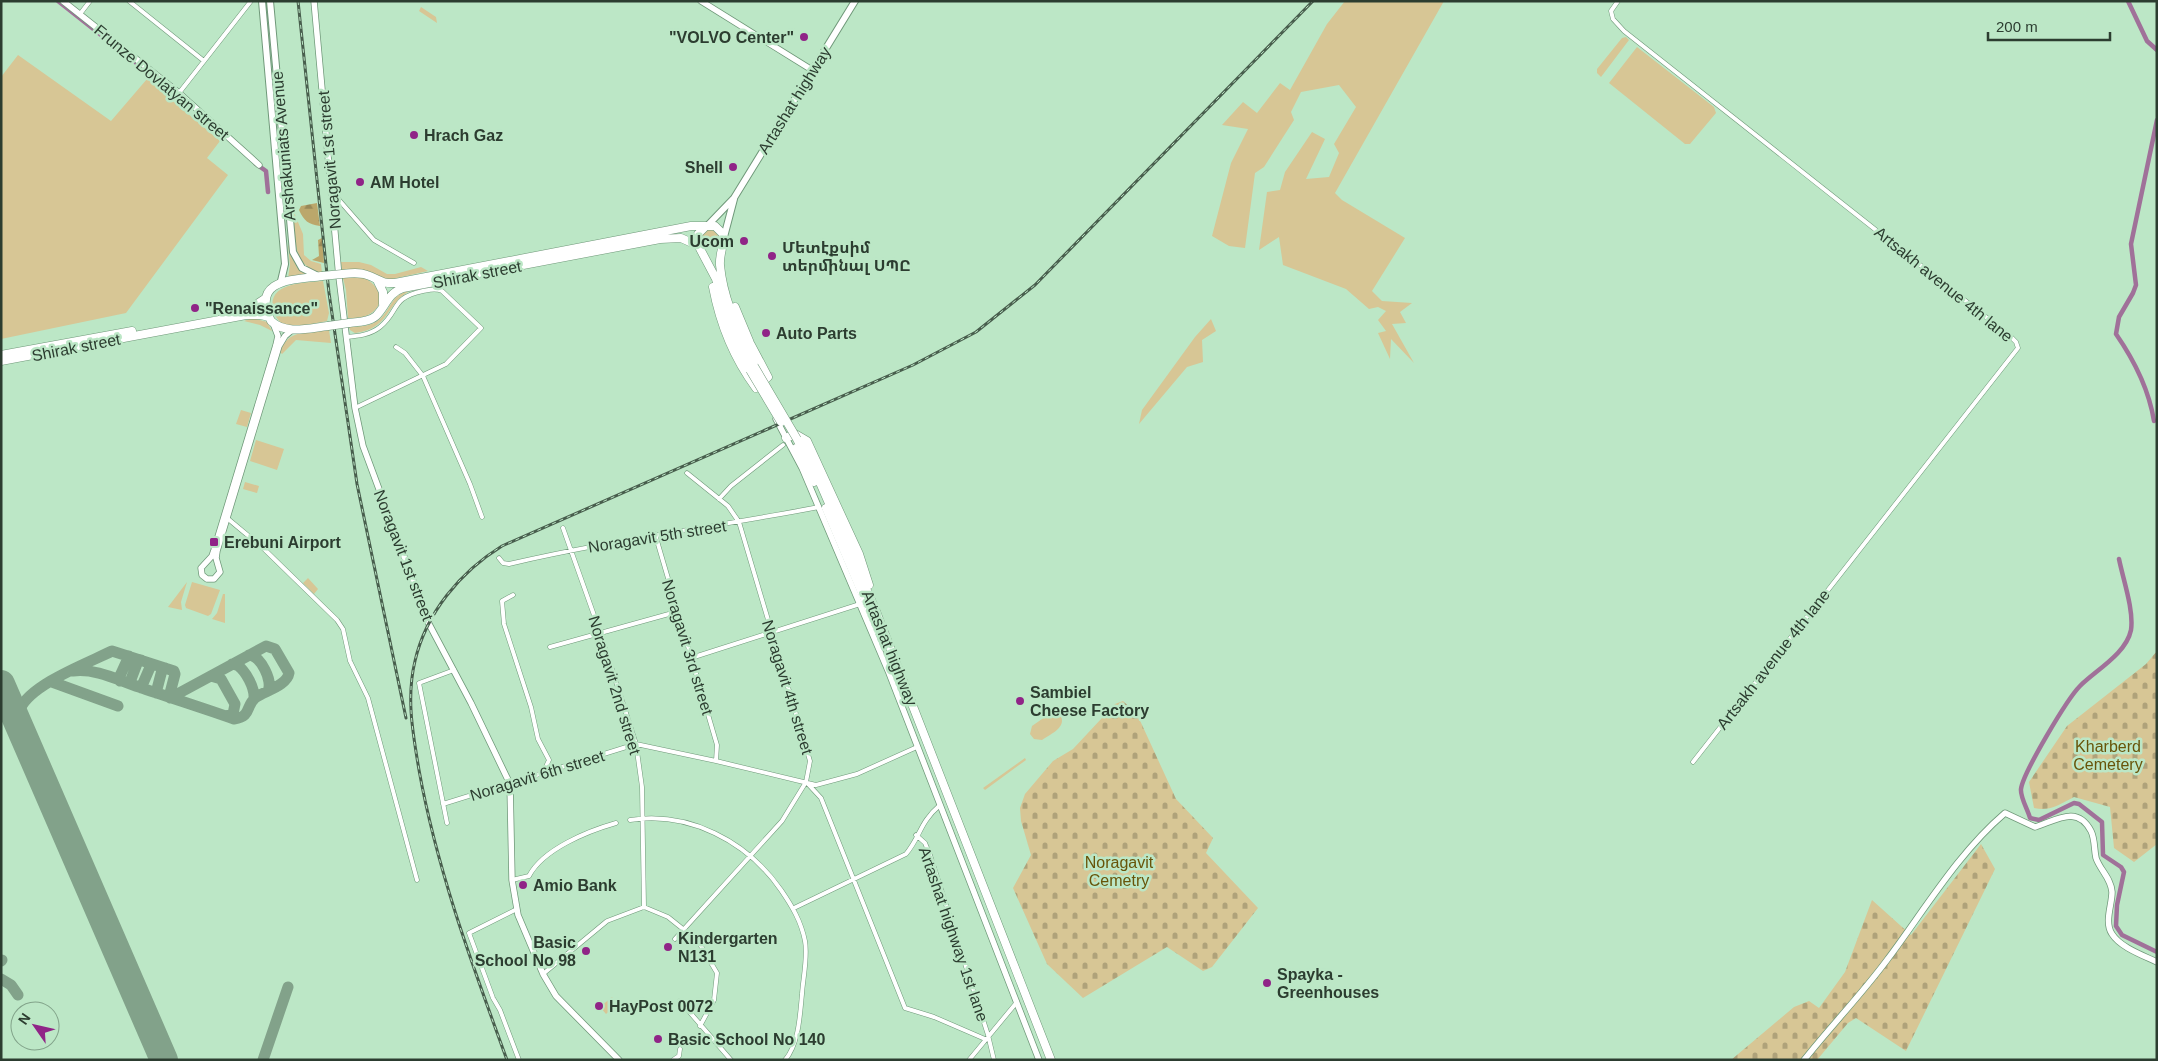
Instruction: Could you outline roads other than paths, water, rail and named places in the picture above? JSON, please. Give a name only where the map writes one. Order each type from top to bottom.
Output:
[{"type":"highway","name":"Shirak street","points":[[1,355],[245,310],[266,298],[269,291],[281,281],[356,273],[366,275],[378,282],[395,283],[691,226],[707,226]]},
{"type":"highway","points":[[701,248],[708,252],[714,251],[723,241],[719,228],[707,226]]},
{"type":"highway","name":"Artashat highway","points":[[707,226],[698,234],[697,240],[710,264],[730,326],[790,441],[816,486],[869,610],[1046,1060]]},
{"type":"highway","name":"Shirak street","points":[[1,361],[246,315],[261,315],[292,330],[349,323],[367,320],[375,316],[391,294],[403,288],[660,239],[681,238],[701,248]]},
{"type":"highway","name":"Artashat highway","points":[[723,241],[720,256],[721,272],[734,321],[752,368]]},
{"type":"highway","points":[[710,264],[720,316],[726,335],[738,361],[756,388],[768,377],[742,324],[721,272]]},
{"type":"highway","points":[[378,282],[383,292],[383,304]]},
{"type":"highway","points":[[266,298],[266,308],[271,320]]},
{"type":"highway","points":[[790,441],[792,435],[798,435],[807,441],[811,448],[859,554],[875,609]]},
{"type":"highway","name":"Artashat highway","points":[[790,441],[821,485],[875,609],[1051,1060]]},
{"type":"main road","name":"Arshakuniats Avenue","points":[[262,1],[285,264],[281,281]]},
{"type":"main road","name":"Arshakuniats Avenue","points":[[270,1],[293,252],[302,268],[321,277]]},
{"type":"main road","name":"Artashat highway","points":[[707,226],[734,198],[855,1]]},
{"type":"main road","name":"Artashat highway","points":[[723,241],[734,198]]},
{"type":"street","name":"Frunze Dovlatyan street","points":[[63,1],[180,93],[259,165]]},
{"type":"street","points":[[80,14],[90,1]]},
{"type":"street","points":[[129,1],[204,62]]},
{"type":"street","points":[[180,93],[251,1]]},
{"type":"street","name":"Noragavit 1st street","points":[[314,1],[346,337],[355,408],[363,446],[426,615],[510,784],[512,880],[516,910],[543,974],[556,996],[619,1060]]},
{"type":"street","points":[[701,1],[812,70]]},
{"type":"street","name":"Artsakh avenue 4th lane","points":[[1618,1],[1611,11],[1613,19],[1624,31],[2010,336],[2016,342],[2018,348],[1693,762]]},
{"type":"street","points":[[331,190],[374,240],[414,263]]},
{"type":"street","points":[[346,337],[375,331],[384,324],[404,296],[434,289],[442,291],[481,328],[446,364],[355,408]]},
{"type":"street","points":[[271,320],[277,330],[278,340],[226,517],[216,554],[220,569],[218,576],[213,580],[208,579],[204,577],[200,570],[214,552],[226,517],[281,341],[292,330]]},
{"type":"street","points":[[396,347],[406,353],[423,376],[470,484],[482,517]]},
{"type":"street","points":[[720,499],[731,486],[776,449],[790,441],[756,388]]},
{"type":"street","name":"Artashat highway","points":[[790,441],[860,604],[1040,1060]]},
{"type":"street","name":"Noragavit 4th street","points":[[674,939],[752,856],[782,821],[806,782],[810,761],[738,522],[733,512],[720,499],[687,473]]},
{"type":"street","name":"Noragavit 5th street","points":[[499,558],[503,563],[509,564],[655,534],[738,522],[819,507]]},
{"type":"street","points":[[226,517],[263,548],[338,620],[343,629],[350,661],[368,698],[417,880]]},
{"type":"street","name":"Noragavit 2nd street","points":[[563,528],[600,632],[636,744],[642,787],[644,907]]},
{"type":"street","name":"Noragavit 3rd street","points":[[655,534],[676,612],[717,745],[716,761]]},
{"type":"street","points":[[207,561],[213,560],[218,563]]},
{"type":"street","points":[[513,595],[502,601],[504,624],[531,707],[538,739],[549,760],[543,773]]},
{"type":"street","points":[[691,658],[860,604]]},
{"type":"street","points":[[550,647],[676,612]]},
{"type":"street","points":[[447,823],[419,683],[454,670]]},
{"type":"street","name":"Noragavit 6th street","points":[[443,804],[636,744],[821,784],[857,774],[917,747]]},
{"type":"street","points":[[806,782],[821,798],[905,1008],[987,1037]]},
{"type":"street","points":[[794,908],[906,854],[912,847],[916,835],[929,814],[940,805]]},
{"type":"street","points":[[1804,1060],[1886,961],[1987,828],[2005,813],[2035,827],[2065,815],[2076,816],[2086,825],[2092,832],[2096,858],[2110,882],[2112,892],[2108,923],[2112,935],[2127,947],[2157,962]]},
{"type":"street","points":[[630,820],[642,818],[662,819],[717,833],[752,856],[770,874],[794,908],[805,942],[804,971],[801,1007],[794,1043],[785,1060]]},
{"type":"street","points":[[512,880],[529,876],[533,868],[565,843],[581,834],[616,822]]},
{"type":"street","name":"Artashat highway 1st lane","points":[[916,835],[925,843],[930,855],[994,1060]]},
{"type":"street","points":[[543,974],[607,921],[644,907],[668,917],[685,929],[698,941],[718,973],[714,1000],[700,1026]]},
{"type":"street","points":[[516,910],[469,933],[519,1060]]},
{"type":"street","points":[[680,1001],[731,1060]]},
{"type":"street","points":[[969,1060],[1017,1001]]},
{"type":"street","points":[[673,1060],[679,1056],[680,1049]]},
{"type":"waterway","points":[[58,1],[182,99]]},
{"type":"waterway","points":[[2128,1],[2147,41],[2157,50]]},
{"type":"waterway","points":[[2154,421],[2152,409],[2140,376],[2116,334],[2119,317],[2136,285],[2131,244],[2157,120]]},
{"type":"waterway","points":[[256,164],[266,171],[268,192]]},
{"type":"waterway","points":[[2119,559],[2131,613],[2132,622],[2128,639],[2117,654],[2080,686],[2074,694],[2037,753],[2029,768],[2021,792],[2030,818],[2039,820],[2074,803],[2079,804],[2102,822],[2103,855],[2121,867],[2124,872],[2117,905],[2116,926],[2122,935],[2157,952]]},
{"type":"railway","points":[[298,1],[329,293],[357,484],[406,718]]},
{"type":"railway","points":[[507,1060],[469,952],[435,844],[419,770],[413,729],[411,689],[415,661],[427,626],[447,595],[472,568],[502,546],[913,365],[976,332],[1035,285],[1313,1]]},
{"type":"place","name":"\"VOLVO Center\"","points":[[804,37]]},
{"type":"place","name":"Hrach Gaz","points":[[414,135]]},
{"type":"place","name":"Shell","points":[[733,167]]},
{"type":"place","name":"AM Hotel","points":[[360,182]]},
{"type":"place","name":"Ucom","points":[[744,241]]},
{"type":"place","name":"Մետէքսիմ տերմինալ ՍՊԸ","points":[[772,256]]},
{"type":"place","name":"\"Renaissance\"","points":[[195,308]]},
{"type":"place","name":"Auto Parts","points":[[766,333]]},
{"type":"place","name":"Erebuni Airport","points":[[214,542]]},
{"type":"place","name":"Sambiel Cheese Factory","points":[[1020,701]]},
{"type":"place","name":"Amio Bank","points":[[523,885]]},
{"type":"place","name":"Kindergarten N131","points":[[668,947]]},
{"type":"place","name":"Basic School No 98","points":[[586,951]]},
{"type":"place","name":"Spayka - Greenhouses","points":[[1267,983]]},
{"type":"place","name":"HayPost 0072","points":[[599,1006]]},
{"type":"place","name":"Basic School No 140","points":[[658,1039]]},
{"type":"park label","name":"Kharberd Cemetery","points":[[2108,755]]},
{"type":"park label","name":"Noragavit Cemetry","points":[[1119,871]]}]
